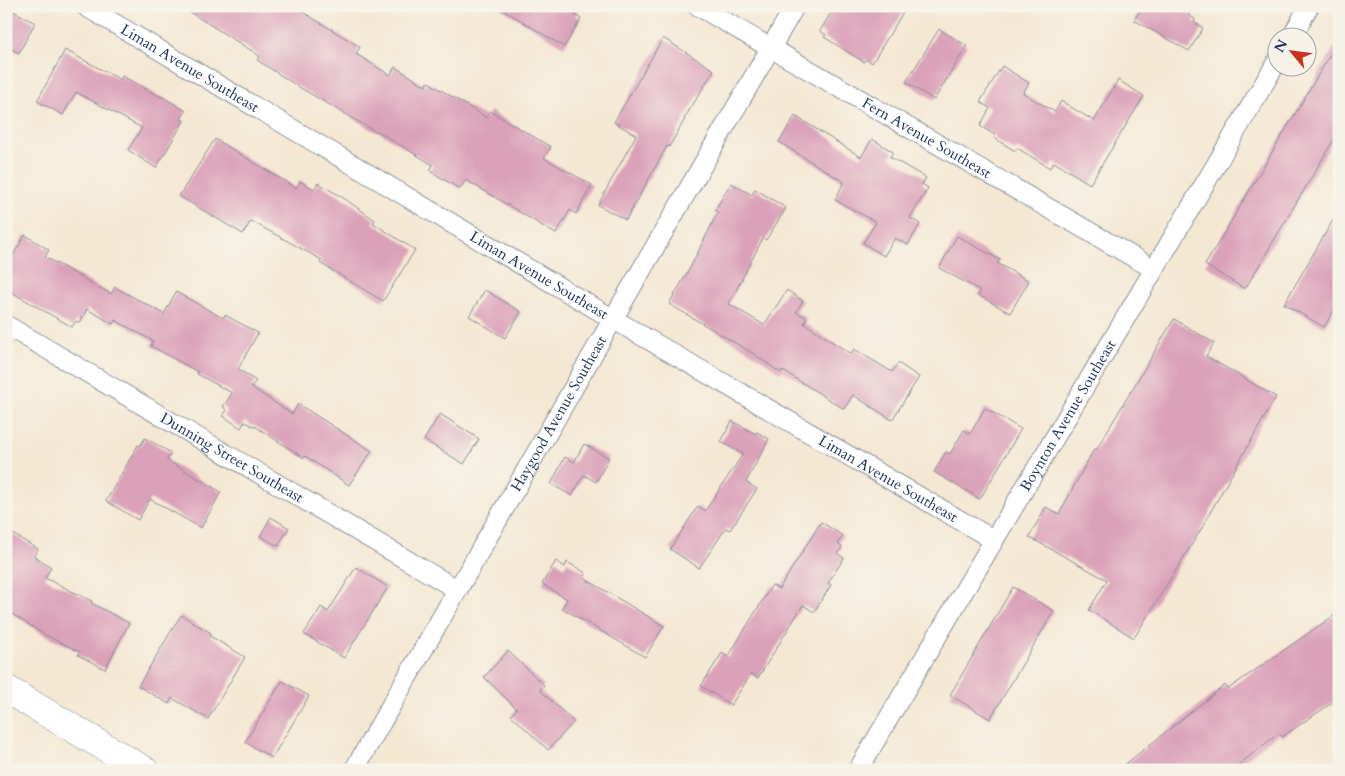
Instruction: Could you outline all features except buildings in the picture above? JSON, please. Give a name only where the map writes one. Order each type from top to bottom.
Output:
[{"type":"main road","points":[[6,689],[144,770]]},
{"type":"street","name":"Liman Avenue Southeast","points":[[86,6],[613,319],[994,540]]},
{"type":"street","name":"Fern Avenue Southeast","points":[[698,6],[1154,269]]},
{"type":"street","name":"Haygood Avenue Southeast","points":[[354,770],[795,6]]},
{"type":"street","points":[[1297,28],[1310,6]]},
{"type":"street","name":"Boynton Avenue Southeast","points":[[858,770],[1268,77]]},
{"type":"street","name":"Dunning Street Southeast","points":[[6,325],[458,590]]}]
